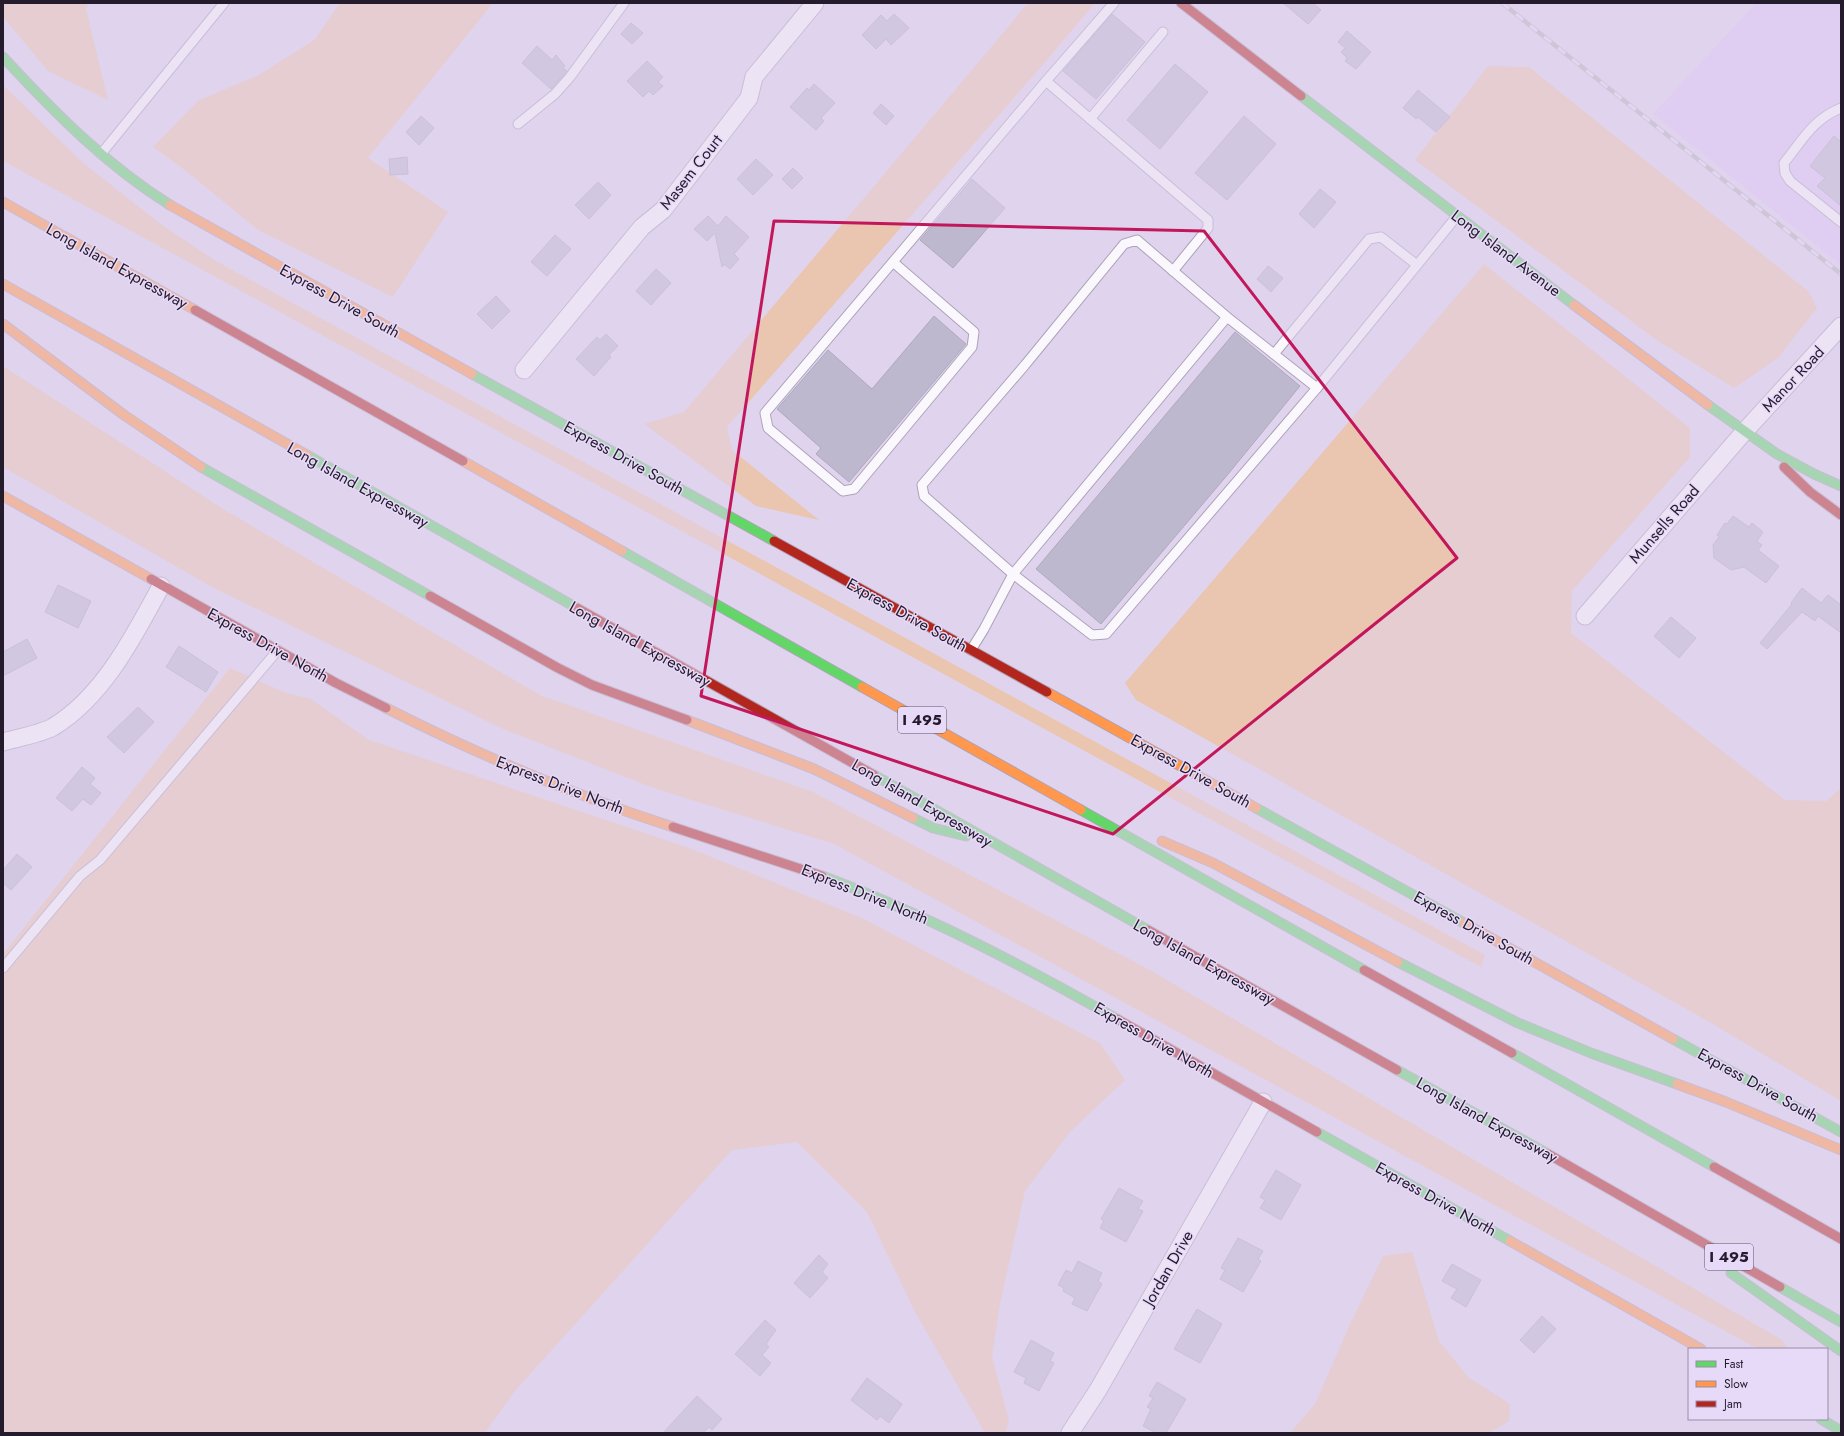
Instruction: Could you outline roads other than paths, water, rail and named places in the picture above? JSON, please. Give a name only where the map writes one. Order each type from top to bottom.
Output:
[{"type":"main road","name":"Long Island Avenue","points":[[1181,3],[1457,216],[1744,432],[1795,465],[1841,486]]},
{"type":"main road","name":"Express Drive South","points":[[3,57],[53,110],[101,154],[153,194],[214,232],[1841,1132]]},
{"type":"main road","name":"Long Island Expressway","points":[[3,202],[1841,1239]]},
{"type":"main road","name":"Long Island Expressway","points":[[3,284],[992,843],[1616,1193],[1841,1322]]},
{"type":"main road","points":[[3,324],[124,415],[188,459],[558,668],[592,685],[621,697],[718,731],[814,769],[933,828],[992,843]]},
{"type":"main road","points":[[1744,432],[1810,492],[1841,515]]},
{"type":"main road","name":"Express Drive North","points":[[3,496],[161,586],[278,650],[413,722],[491,758],[656,822],[794,866],[849,886],[957,933],[1062,988],[1699,1348]]},
{"type":"main road","points":[[1056,795],[1134,829]]},
{"type":"main road","points":[[1156,838],[1213,863],[1429,979],[1518,1022],[1591,1053],[1726,1102],[1841,1150]]},
{"type":"main road","points":[[1616,1193],[1705,1255]]},
{"type":"main road","points":[[1724,1268],[1841,1352]]},
{"type":"main road","points":[[1823,1420],[1841,1431]]},
{"type":"street","name":"Masem Court","points":[[524,370],[642,227],[663,210],[749,98],[754,77],[815,3]]},
{"type":"street","name":"Manor Road","points":[[1744,432],[1841,326]]},
{"type":"street","name":"Munsells Road","points":[[1585,616],[1744,432]]},
{"type":"street","points":[[3,742],[52,728],[82,706],[117,662],[161,586]]},
{"type":"street","name":"Jordan Drive","points":[[1070,1433],[1098,1390],[1263,1102]]},
{"type":"lane","points":[[101,154],[224,3]]},
{"type":"lane","points":[[518,124],[555,94],[570,77],[624,3]]},
{"type":"lane","points":[[893,262],[974,332],[972,347],[854,490],[843,492],[768,428],[765,413],[1046,81],[1114,3]]},
{"type":"lane","points":[[1090,120],[1163,32]]},
{"type":"lane","points":[[1046,81],[1208,220],[1208,228],[1173,271]]},
{"type":"lane","points":[[1841,108],[1827,113],[1818,121],[1784,163],[1785,173],[1790,181],[1841,222]]},
{"type":"lane","points":[[1317,388],[1227,317],[1137,240],[1124,244],[1025,365],[922,485],[924,496],[1013,574],[1092,635],[1106,634],[1317,388],[1457,216]]},
{"type":"lane","points":[[1274,354],[1369,239],[1381,237],[1417,265]]},
{"type":"lane","points":[[971,650],[1013,574],[1227,317]]},
{"type":"lane","points":[[3,968],[80,876],[100,860],[278,650]]},
{"type":"railway","points":[[1502,3],[1841,274]]}]
